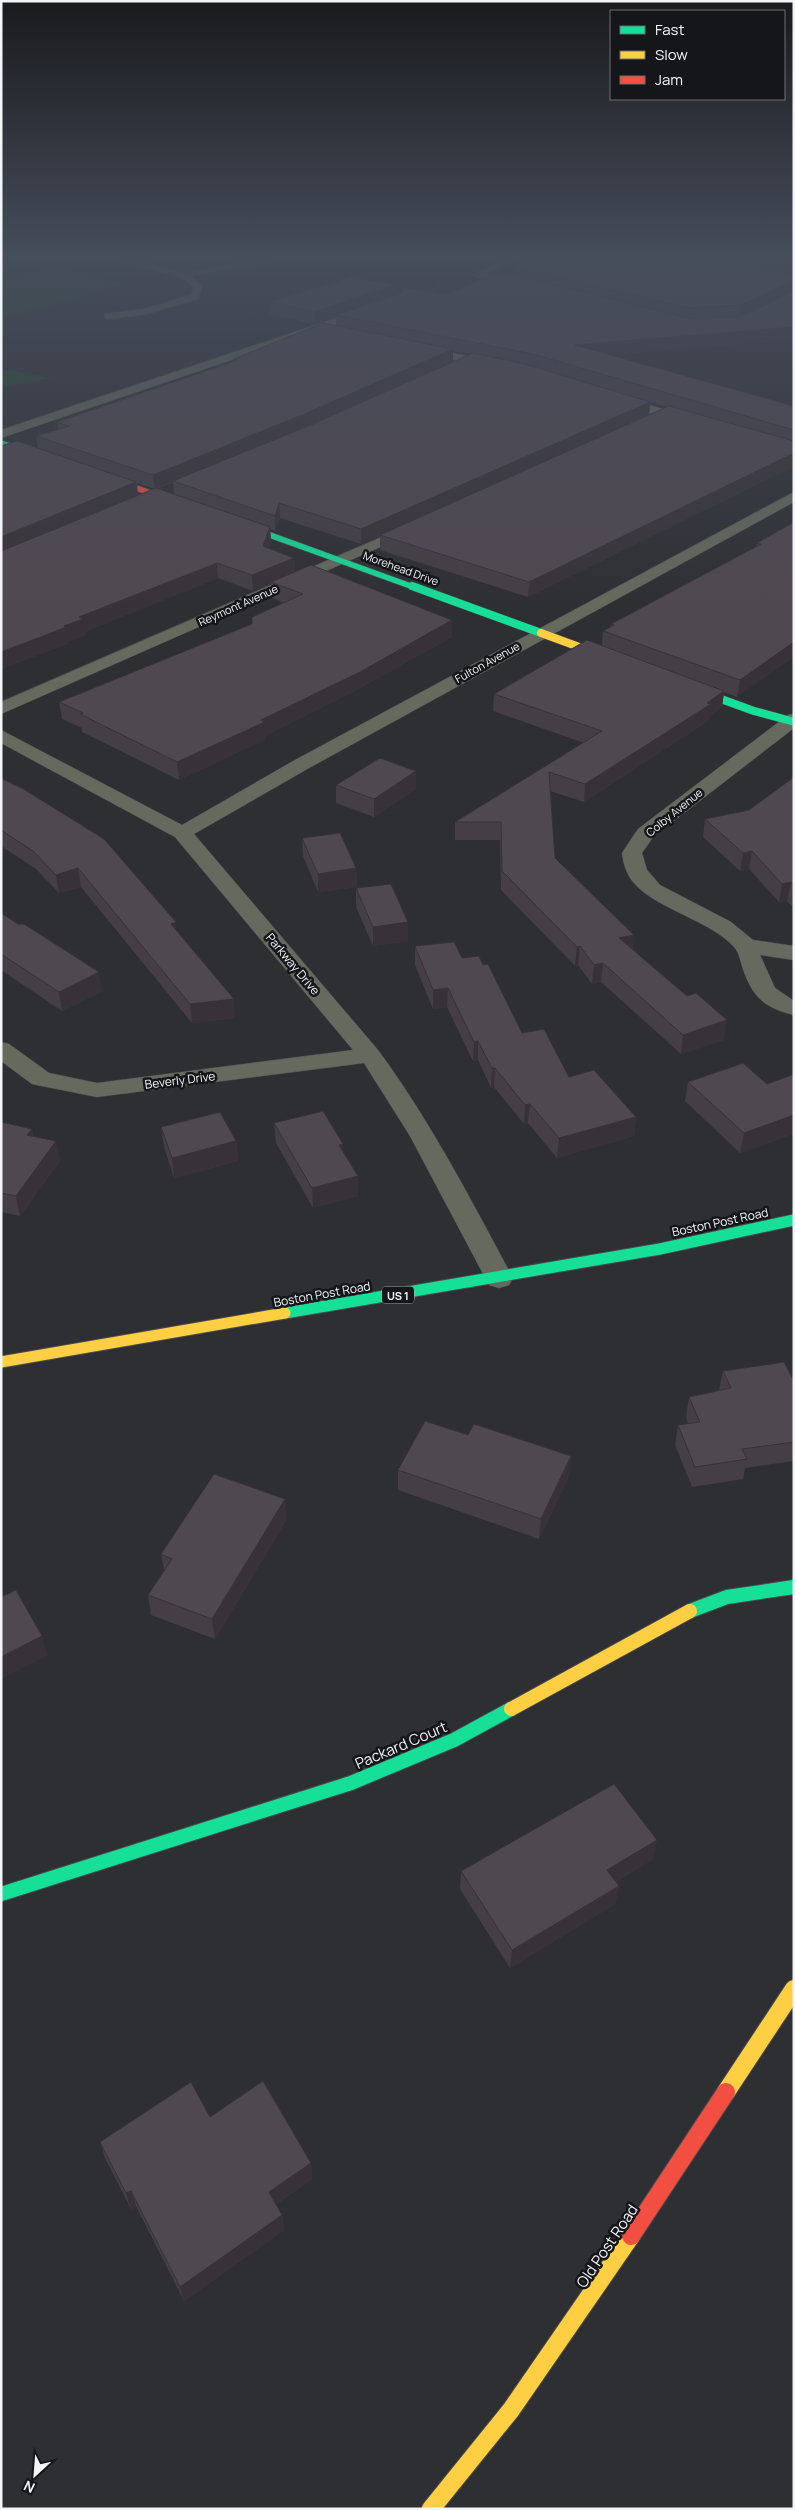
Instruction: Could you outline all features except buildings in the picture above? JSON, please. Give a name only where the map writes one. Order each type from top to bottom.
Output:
[{"type":"street","points":[[1,434],[171,376]]},
{"type":"street","points":[[599,395],[703,424]]},
{"type":"street","points":[[648,422],[666,414]]},
{"type":"street","points":[[1,442],[57,461]]},
{"type":"street","points":[[94,474],[196,508]]},
{"type":"street","points":[[141,503],[176,488]]},
{"type":"street","name":"Fulton Avenue","points":[[182,832],[541,632],[794,496]]},
{"type":"street","name":"Morehead Drive","points":[[223,518],[624,663]]},
{"type":"street","name":"Reymont Avenue","points":[[1,709],[342,560],[431,519]]},
{"type":"street","points":[[680,684],[754,711],[792,720]]},
{"type":"street","name":"Colby Avenue","points":[[746,946],[723,927],[653,889],[637,872],[632,853],[645,833],[792,720]]},
{"type":"street","name":"Parkway Drive","points":[[1,735],[182,832],[370,1055],[394,1087],[416,1123],[499,1278]]},
{"type":"street","points":[[794,953],[746,946],[762,990],[785,1007],[794,1008]]},
{"type":"street","name":"Beverly Drive","points":[[1,1049],[41,1079],[98,1090],[370,1055]]},
{"type":"street","name":"Boston Post Road","points":[[1,1362],[499,1278],[660,1249],[794,1220]]},
{"type":"street","name":"Packard Court","points":[[1,1894],[351,1783],[454,1740],[702,1604],[767,1589],[794,1587]]},
{"type":"street","name":"Old Post Road","points":[[431,2509],[459,2478],[545,2365],[794,1989]]},
{"type":"green space","points":[[1,376],[52,378],[1,387]]},
{"type":"traffic: fast","points":[[1,443],[42,456]]},
{"type":"traffic: fast","points":[[234,522],[541,633]]},
{"type":"traffic: fast","points":[[688,687],[754,711],[791,721]]},
{"type":"traffic: fast","points":[[285,1313],[660,1249],[794,1220]]},
{"type":"traffic: fast","points":[[690,1611],[714,1600],[754,1591],[794,1587]]},
{"type":"traffic: fast","points":[[1,1894],[351,1783],[454,1740],[511,1709]]},
{"type":"traffic: slow","points":[[541,633],[612,659]]},
{"type":"traffic: slow","points":[[1,1362],[285,1313]]},
{"type":"traffic: slow","points":[[511,1709],[690,1611]]},
{"type":"traffic: slow","points":[[726,2092],[794,1989]]},
{"type":"traffic: slow","points":[[431,2509],[459,2477],[536,2376],[631,2236]]},
{"type":"traffic: jam","points":[[102,476],[182,504]]},
{"type":"traffic: jam","points":[[631,2236],[726,2092]]}]
